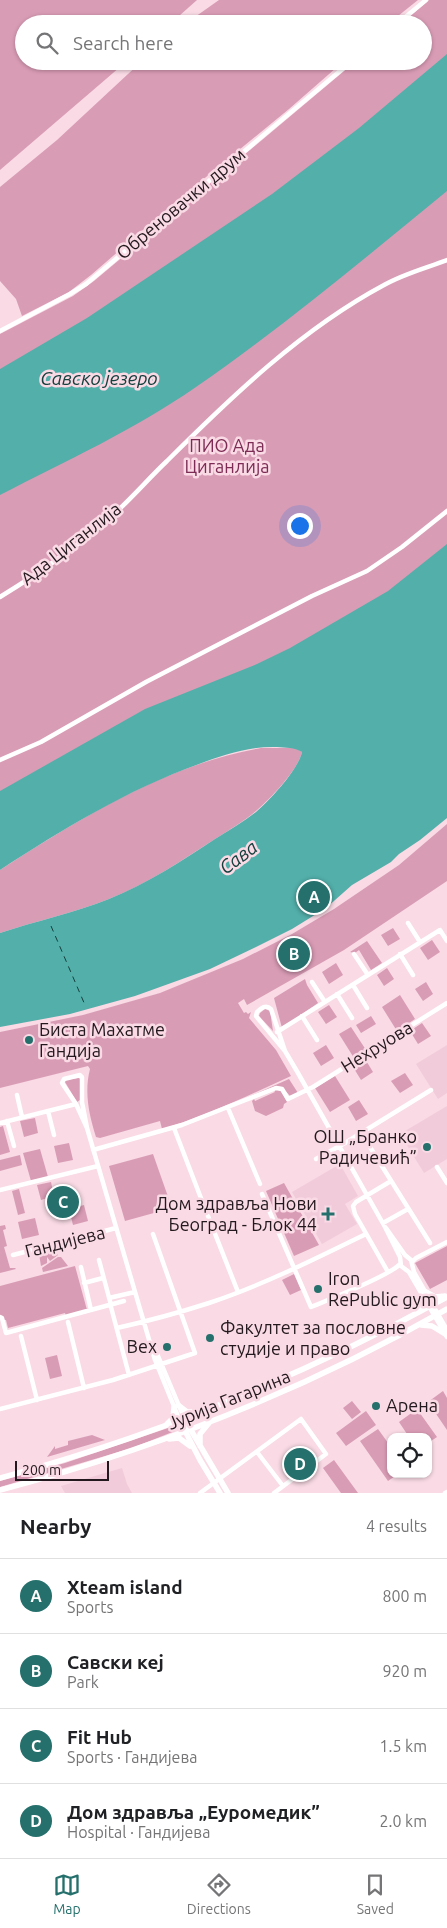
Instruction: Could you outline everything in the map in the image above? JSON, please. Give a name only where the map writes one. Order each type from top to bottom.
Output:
[{"type":"main road","points":[[416,1314],[421,1306],[424,1293],[435,1297],[447,1296]]},
{"type":"main road","name":"Јурија Гагарина","points":[[0,1478],[81,1455],[208,1411],[316,1364],[416,1314],[447,1296]]},
{"type":"main road","name":"Јурија Гагарина","points":[[0,1490],[75,1468],[212,1420],[307,1380],[447,1309]]},
{"type":"main road","points":[[416,1326],[432,1326],[446,1333]]},
{"type":"main road","points":[[163,1427],[173,1418],[176,1406],[191,1413],[208,1411]]},
{"type":"main road","name":"Гандијева","points":[[183,1420],[193,1448],[216,1481],[228,1493]]},
{"type":"main road","points":[[200,1447],[200,1434],[212,1420]]},
{"type":"main road","name":"Гандијева","points":[[187,1430],[200,1447],[220,1493]]},
{"type":"main road","points":[[162,1439],[179,1438],[193,1448]]},
{"type":"street","points":[[408,15],[426,0]]},
{"type":"street","name":"Обреновачки друм","points":[[0,331],[86,284],[341,70]]},
{"type":"street","name":"Ада Циганлија","points":[[0,596],[27,580],[114,514],[197,431],[270,365],[316,328],[370,292],[389,282],[447,260]]},
{"type":"street","points":[[0,760],[41,742],[146,682],[312,596],[367,571],[402,547],[447,511]]},
{"type":"street","points":[[408,923],[420,942]]},
{"type":"street","points":[[272,1036],[440,930],[447,941]]},
{"type":"street","points":[[354,954],[368,975]]},
{"type":"street","points":[[400,954],[413,974]]},
{"type":"street","points":[[312,982],[325,1002]]},
{"type":"street","points":[[353,984],[367,1008]]},
{"type":"street","points":[[337,994],[352,1018]]},
{"type":"street","name":"Нехруова","points":[[174,1128],[276,1088],[282,1089],[288,1099],[308,1090],[447,1003]]},
{"type":"street","points":[[285,1051],[256,1016],[257,1012],[263,1007],[270,1008],[285,1051],[384,1225],[401,1265],[424,1293]]},
{"type":"street","points":[[302,1016],[317,1040]]},
{"type":"street","name":"Гандијева","points":[[86,1128],[82,1102],[82,1078],[80,1075],[76,1075],[64,1079],[62,1083],[76,1104],[86,1128],[144,1322],[159,1365],[183,1420]]},
{"type":"street","points":[[316,1158],[340,1146],[431,1090]]},
{"type":"street","points":[[17,1095],[22,1117]]},
{"type":"street","points":[[0,1123],[82,1102]]},
{"type":"street","points":[[228,1108],[260,1184]]},
{"type":"street","points":[[48,1111],[54,1135]]},
{"type":"street","points":[[7,1121],[14,1146]]},
{"type":"street","points":[[93,1150],[174,1128],[204,1206]]},
{"type":"street","points":[[370,1147],[430,1244]]},
{"type":"street","points":[[0,1190],[98,1166]]},
{"type":"street","points":[[437,1166],[447,1183]]},
{"type":"street","points":[[388,1272],[353,1210],[356,1202],[391,1181]]},
{"type":"street","points":[[262,1194],[311,1307],[388,1272],[447,1242]]},
{"type":"street","points":[[384,1225],[408,1208]]},
{"type":"street","points":[[208,1216],[238,1292]]},
{"type":"street","points":[[384,1225],[411,1260],[424,1293],[446,1333]]},
{"type":"street","name":"Гандијева","points":[[13,1255],[116,1228]]},
{"type":"street","points":[[0,1409],[84,1388],[195,1354],[153,1234]]},
{"type":"street","points":[[117,1328],[180,1312],[238,1292],[294,1269],[366,1234]]},
{"type":"street","points":[[99,1260],[129,1375]]},
{"type":"street","points":[[401,1265],[411,1260]]},
{"type":"street","points":[[80,1267],[91,1310]]},
{"type":"street","points":[[84,1283],[104,1278]]},
{"type":"street","points":[[109,1298],[135,1292]]},
{"type":"street","points":[[0,1317],[2,1318],[6,1333],[124,1301]]},
{"type":"street","points":[[68,1322],[84,1388]]},
{"type":"street","points":[[21,1336],[37,1400]]},
{"type":"street","points":[[200,1493],[301,1419],[326,1454],[274,1493]]},
{"type":"street","points":[[257,1452],[283,1486]]},
{"type":"shaded area","points":[[447,1045],[447,1093],[438,1099],[416,1064]]},
{"type":"shaded area","name":"ОШ „Бранко Радичевић”","points":[[447,1106],[447,1159],[424,1173],[400,1134]]},
{"type":"shaded area","name":"Дом здравља Нови Београд - Блок 44","points":[[340,1164],[358,1196],[345,1204],[357,1224],[322,1244],[292,1192]]},
{"type":"shaded area","points":[[122,1468],[132,1493],[65,1493],[61,1486]]},
{"type":"green space","points":[[0,0],[197,0],[180,15],[15,15],[15,70],[117,70],[0,170]]},
{"type":"green space","points":[[219,0],[418,0],[399,15],[198,15]]},
{"type":"green space","name":"ПИО Ада Циганлија","points":[[429,0],[447,0],[447,573],[0,807],[0,334],[73,296],[94,281],[345,70],[432,70],[432,15],[412,15]]},
{"type":"green space","points":[[132,70],[334,70],[91,275],[69,292],[22,316],[16,299],[0,281],[0,187],[57,140]]},
{"type":"green space","points":[[261,748],[295,748],[302,752],[295,767],[283,784],[262,806],[246,819],[164,872],[123,893],[82,909],[0,933],[0,870],[61,831],[158,780],[226,756]]},
{"type":"green space","points":[[447,824],[447,881],[344,950],[247,1005],[244,999],[238,1003],[244,1013],[248,1014],[251,1012],[249,1018],[276,1050],[291,1076],[228,1105],[179,1124],[162,1129],[160,1121],[100,1138],[96,1137],[89,1112],[87,1086],[90,1069],[88,1066],[0,1088],[0,1032],[83,1015],[160,993],[243,959],[292,934],[334,909],[399,865]]},
{"type":"green space","points":[[393,928],[400,939],[388,946],[381,935]]},
{"type":"green space","points":[[432,940],[440,952],[428,960],[420,948]]},
{"type":"green space","points":[[367,941],[382,963],[371,970],[359,950],[355,953],[350,952]]},
{"type":"green space","points":[[336,963],[343,975],[329,984],[322,972]]},
{"type":"green space","points":[[387,968],[394,979],[384,986],[377,975]]},
{"type":"green space","points":[[305,979],[318,1003],[282,1028],[274,998]]},
{"type":"green space","points":[[426,982],[433,994],[423,1001],[415,989]]},
{"type":"green space","points":[[400,995],[415,1019],[397,1031],[382,1007]]},
{"type":"green space","points":[[329,1005],[337,1017],[326,1024],[318,1012]]},
{"type":"green space","points":[[265,1009],[270,1011],[273,1031],[259,1016]]},
{"type":"green space","points":[[371,1016],[376,1024],[361,1033],[356,1025]]},
{"type":"green space","points":[[422,1023],[431,1036],[418,1044],[410,1031]]},
{"type":"green space","points":[[351,1027],[366,1050],[354,1058],[339,1034]]},
{"type":"green space","points":[[326,1045],[334,1058],[321,1066],[313,1053]]},
{"type":"green space","points":[[365,1059],[373,1072],[361,1080],[353,1067]]},
{"type":"green space","points":[[405,1073],[413,1085],[400,1093],[391,1081]]},
{"type":"green space","points":[[335,1076],[350,1100],[330,1112],[315,1088]]},
{"type":"green space","points":[[79,1078],[80,1100],[77,1102],[65,1082],[66,1080]]},
{"type":"green space","points":[[289,1079],[298,1093],[290,1096],[282,1087],[276,1086],[239,1101]]},
{"type":"green space","points":[[277,1089],[282,1092],[287,1102],[283,1108],[266,1116],[255,1111],[252,1101],[254,1099],[255,1101],[275,1092],[274,1090]]},
{"type":"green space","points":[[359,1100],[368,1114],[356,1121],[348,1107]]},
{"type":"green space","points":[[35,1118],[38,1133],[24,1137],[20,1121]]},
{"type":"green space","points":[[3,1126],[10,1152],[0,1155],[0,1127]]},
{"type":"green space","points":[[69,1143],[73,1160],[58,1163],[54,1146]]},
{"type":"green space","points":[[40,1149],[48,1177],[31,1181],[23,1153]]},
{"type":"green space","points":[[153,1154],[172,1208],[125,1221],[109,1166]]},
{"type":"green space","points":[[20,1155],[22,1165],[0,1171],[0,1160]]},
{"type":"green space","points":[[51,1182],[54,1196],[41,1200],[37,1185]]},
{"type":"green space","points":[[284,1183],[319,1245],[294,1256],[266,1191]]},
{"type":"green space","points":[[19,1189],[25,1213],[18,1215],[12,1191]]},
{"type":"green space","points":[[84,1205],[88,1221],[73,1225],[69,1209]]},
{"type":"green space","points":[[35,1218],[39,1235],[22,1239],[18,1222]]},
{"type":"green space","points":[[5,1225],[6,1229],[3,1230],[7,1246],[4,1247],[10,1268],[16,1269],[0,1273],[0,1226]]},
{"type":"green space","points":[[105,1233],[105,1236],[86,1244],[71,1246],[66,1243]]},
{"type":"green space","points":[[447,1246],[447,1280],[430,1289],[415,1263]]},
{"type":"green space","points":[[55,1251],[58,1255],[50,1261],[47,1257],[47,1263],[41,1266],[39,1254]]},
{"type":"green space","points":[[58,1257],[61,1257],[68,1266],[43,1272],[42,1268]]},
{"type":"green space","points":[[75,1266],[87,1310],[66,1316],[65,1313],[8,1328],[6,1320],[3,1320],[0,1315],[0,1286]]},
{"type":"green space","points":[[294,1274],[301,1290],[290,1295],[282,1280]]},
{"type":"green space","points":[[57,1355],[62,1376],[50,1379],[45,1358]]},
{"type":"green space","points":[[443,1391],[447,1398],[447,1430],[428,1402]]},
{"type":"green space","points":[[352,1401],[361,1412],[352,1419],[343,1408]]},
{"type":"green space","points":[[417,1409],[437,1437],[432,1440],[432,1433],[406,1433],[399,1422]]},
{"type":"green space","points":[[366,1411],[376,1425],[346,1446],[336,1433]]},
{"type":"green space","points":[[174,1426],[175,1431],[132,1448],[0,1487],[0,1481],[65,1463]]},
{"type":"green space","points":[[378,1429],[387,1441],[387,1478],[392,1478],[388,1481],[360,1441]]},
{"type":"green space","points":[[92,1435],[105,1440],[47,1457],[55,1446],[55,1449],[68,1445],[68,1441]]},
{"type":"green space","points":[[334,1460],[358,1493],[341,1493],[323,1468]]},
{"type":"water","name":"Савско језеро","points":[[447,54],[447,191],[292,316],[196,387],[124,431],[0,495],[0,369],[87,318],[272,194],[359,128],[428,70],[432,70],[432,67]]},
{"type":"water","name":"Сава","points":[[447,544],[447,818],[391,862],[352,885],[326,908],[292,929],[210,969],[135,996],[70,1014],[0,1027],[0,933],[96,904],[137,886],[190,856],[256,812],[269,800],[289,776],[302,752],[293,748],[277,747],[247,750],[218,757],[172,774],[96,811],[0,870],[0,791],[145,709],[257,664],[290,648],[388,591]]},
{"type":"ferry route","points":[[51,926],[85,1005]]},
{"type":"place","name":"Xteam island","points":[[314,897]]},
{"type":"place","name":"Савски кеј","points":[[294,954]]},
{"type":"place","name":"Биста Махатме Гандија","points":[[29,1040]]},
{"type":"place","name":"ОШ „Бранко Радичевић”","points":[[427,1147]]},
{"type":"place","name":"Fit Hub","points":[[63,1202]]},
{"type":"place","name":"Дом здравља Нови Београд - Блок 44","points":[[328,1214]]},
{"type":"place","name":"Iron RePublic gym","points":[[318,1289]]},
{"type":"place","name":"Факултет за пословне студије и право","points":[[210,1338]]},
{"type":"place","name":"Bex","points":[[167,1347]]},
{"type":"place","name":"Арена","points":[[376,1406]]},
{"type":"place","name":"Дом здравља „Еуромедик”","points":[[300,1464]]}]
